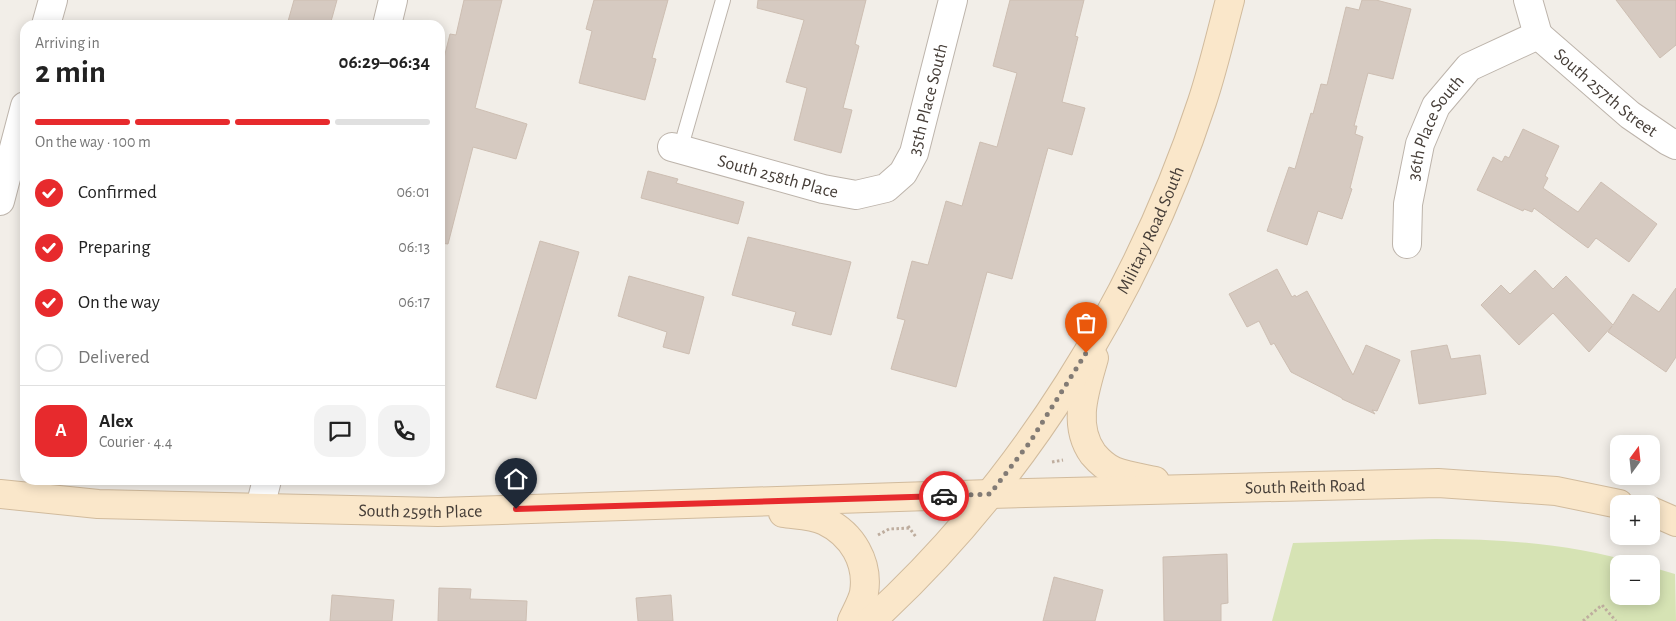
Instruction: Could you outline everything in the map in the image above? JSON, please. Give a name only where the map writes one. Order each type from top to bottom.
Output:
[{"type":"main road","name":"Military Road South","points":[[871,621],[943,549],[990,494],[1030,442],[1104,323],[1159,214],[1182,158],[1203,101],[1230,0]]},
{"type":"main road","points":[[1104,323],[1085,390],[1081,417],[1082,432],[1086,444],[1099,461],[1112,470],[1126,475],[1198,490]]},
{"type":"main road","name":"South Reith Road","points":[[990,494],[1438,483],[1556,491],[1610,502]]},
{"type":"main road","name":"South 259th Place","points":[[0,494],[98,504],[438,512],[990,494]]},
{"type":"main road","points":[[690,504],[796,515],[823,520],[843,532],[854,545],[862,560],[865,581],[864,595],[852,621]]},
{"type":"main road","points":[[1660,515],[1676,522]]},
{"type":"street","points":[[47,20],[53,0]]},
{"type":"street","points":[[388,20],[393,0]]},
{"type":"street","name":"35th Place South","points":[[886,188],[903,173],[914,153],[953,0]]},
{"type":"street","points":[[1528,0],[1538,35]]},
{"type":"street","name":"South 257th Street","points":[[1538,35],[1630,115],[1676,145]]},
{"type":"street","name":"36th Place South","points":[[1407,244],[1408,204],[1420,144],[1436,106],[1469,67],[1538,35]]},
{"type":"street","points":[[0,201],[20,125]]},
{"type":"street","name":"South 258th Place","points":[[676,148],[823,189],[856,195],[886,188]]},
{"type":"street","points":[[260,507],[266,485]]},
{"type":"lane","points":[[676,148],[723,0]]},
{"type":"path","points":[[1052,462],[1069,459]]},
{"type":"path","points":[[905,520],[916,538]]},
{"type":"path","points":[[875,537],[889,529],[909,528]]},
{"type":"path","points":[[1582,621],[1602,605],[1616,621]]},
{"type":"green space","points":[[1435,539],[1487,540],[1563,547],[1610,556],[1610,605],[1660,605],[1660,570],[1675,574],[1676,621],[1272,621],[1293,543]]},
{"type":"building","points":[[294,0],[337,0],[331,20],[288,20]]},
{"type":"building","points":[[464,0],[502,0],[475,108],[527,124],[516,159],[473,147],[448,244],[445,244],[445,54],[450,34],[456,35]]},
{"type":"building","points":[[594,0],[668,0],[652,58],[656,59],[645,100],[579,83],[592,31],[586,29]]},
{"type":"building","points":[[758,0],[866,0],[855,44],[859,46],[843,108],[852,110],[841,153],[794,140],[807,88],[786,82],[804,20],[757,8]]},
{"type":"building","points":[[1010,0],[1084,0],[1075,36],[1078,37],[1062,102],[1085,108],[1072,155],[1048,148],[1012,279],[987,272],[956,387],[891,369],[905,320],[897,318],[912,261],[928,265],[946,201],[962,206],[980,142],[997,147],[1017,73],[993,66]]},
{"type":"building","points":[[1362,0],[1376,0],[1411,9],[1393,79],[1368,73],[1354,126],[1357,126],[1355,134],[1363,137],[1350,188],[1352,189],[1342,219],[1318,211],[1307,245],[1267,231],[1289,167],[1295,169],[1321,84],[1327,85],[1346,7],[1359,10]]},
{"type":"building","points":[[1616,0],[1676,0],[1676,45],[1660,58]]},
{"type":"building","points":[[1523,129],[1559,146],[1545,176],[1548,178],[1543,188],[1578,212],[1601,182],[1657,224],[1629,262],[1596,238],[1588,248],[1534,208],[1532,212],[1524,209],[1523,211],[1477,190],[1493,157],[1502,162],[1505,156],[1509,158]]},
{"type":"building","points":[[648,171],[678,179],[676,183],[744,202],[738,224],[641,198]]},
{"type":"building","points":[[748,237],[851,262],[831,335],[792,325],[796,312],[732,295]]},
{"type":"building","points":[[540,241],[579,252],[536,399],[496,387]]},
{"type":"building","points":[[1277,269],[1292,297],[1307,291],[1353,375],[1366,345],[1400,360],[1377,411],[1372,410],[1375,414],[1291,372],[1274,343],[1271,345],[1259,321],[1247,327],[1229,294]]},
{"type":"building","points":[[1535,270],[1553,289],[1566,276],[1613,325],[1633,294],[1659,312],[1676,288],[1676,357],[1666,372],[1608,332],[1612,326],[1589,352],[1553,313],[1519,345],[1481,305],[1501,285],[1510,294]]},
{"type":"building","points":[[629,276],[704,297],[689,354],[663,347],[667,332],[618,316]]},
{"type":"building","points":[[1447,345],[1451,359],[1480,355],[1486,394],[1419,404],[1411,351]]},
{"type":"building","points":[[1227,554],[1228,603],[1221,604],[1221,621],[1164,621],[1163,557]]},
{"type":"building","points":[[1054,577],[1103,590],[1095,621],[1043,621]]},
{"type":"building","points":[[439,588],[471,589],[470,599],[527,601],[526,621],[438,621]]},
{"type":"building","points":[[332,595],[394,600],[392,621],[330,621]]},
{"type":"building","points":[[671,595],[673,621],[638,621],[636,598]]},
{"type":"way so far","points":[[944,496],[990,494],[1030,442],[1086,353]]},
{"type":"route","points":[[516,509],[944,496]]}]
